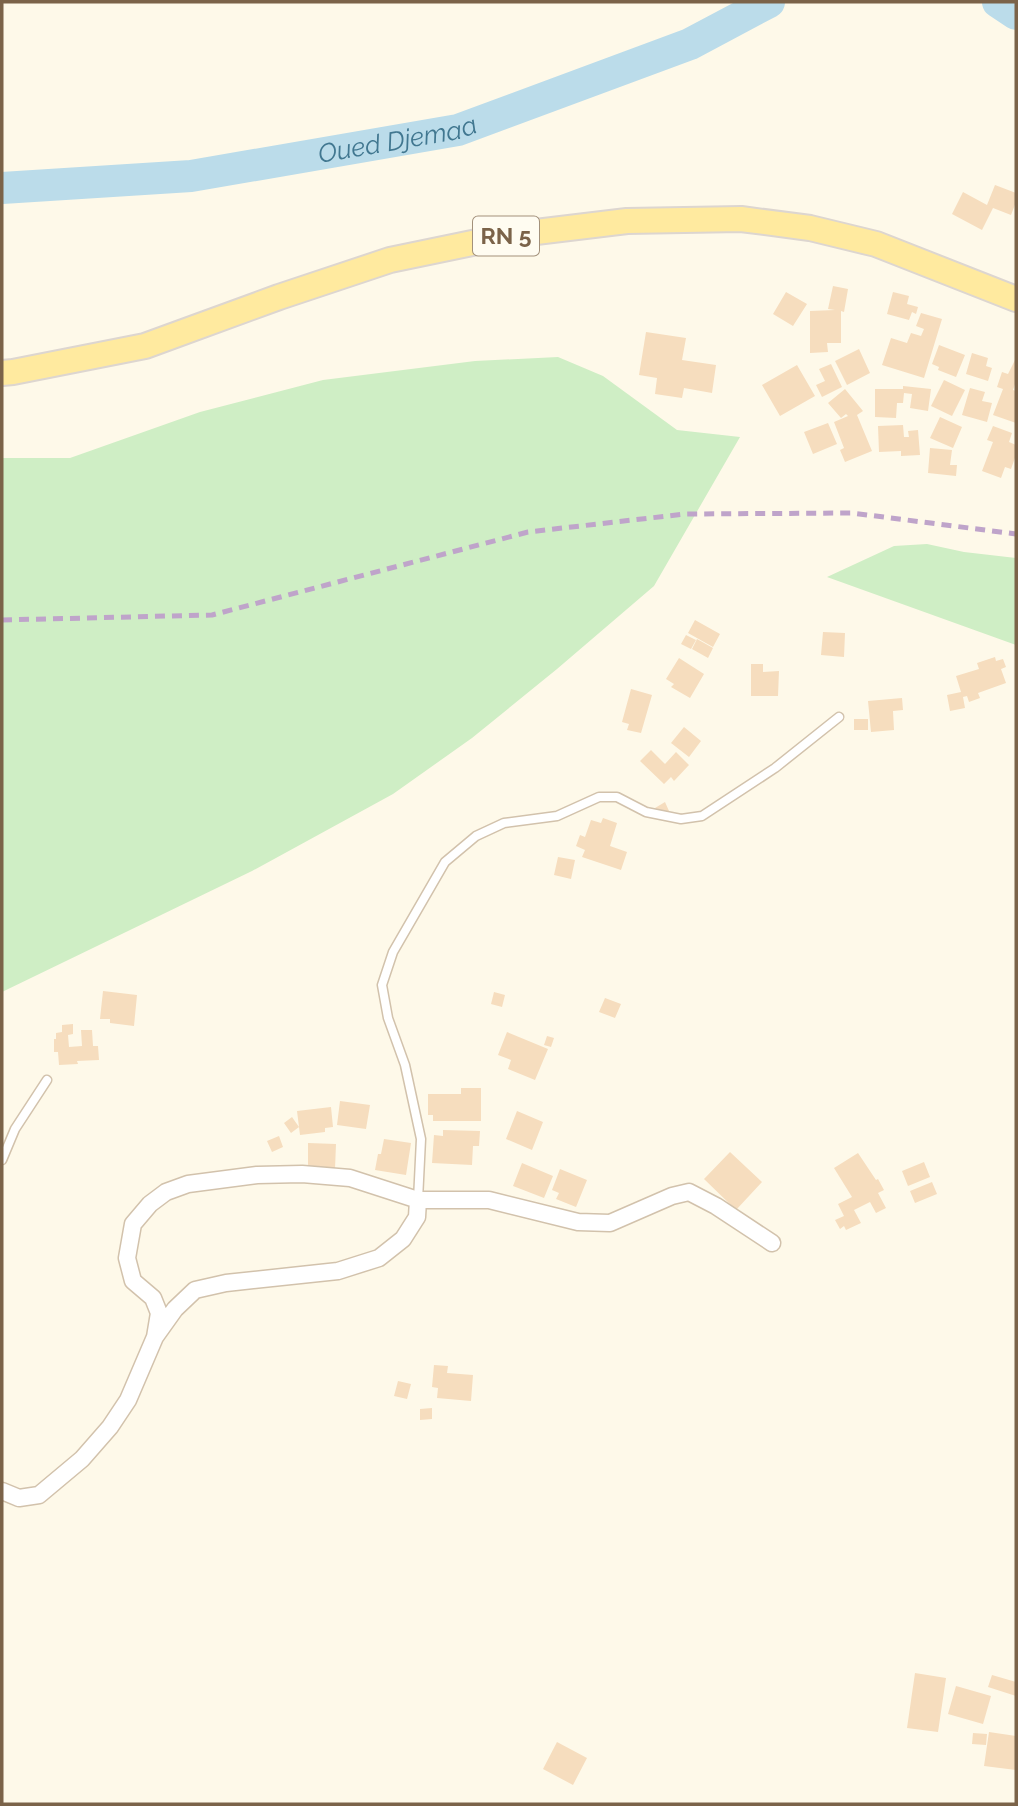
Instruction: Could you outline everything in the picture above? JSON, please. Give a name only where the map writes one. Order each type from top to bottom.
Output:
[{"type":"main road","name":"RN 5","points":[[2,373],[145,346],[390,260],[511,235],[626,221],[741,219],[810,228],[876,244],[1016,299]]},
{"type":"street","points":[[155,1337],[159,1313],[153,1298],[133,1281],[127,1258],[133,1224],[150,1204],[166,1192],[188,1184],[257,1175],[302,1174],[349,1178],[418,1200],[489,1200],[578,1222],[610,1223],[672,1196],[689,1192],[716,1206],[772,1243]]},
{"type":"street","points":[[2,1491],[19,1498],[39,1495],[82,1459],[110,1427],[128,1400],[155,1337],[175,1308],[195,1290],[226,1283],[338,1272],[379,1258],[403,1239],[416,1217],[418,1200]]},
{"type":"lane","points":[[418,1200],[421,1139],[405,1065],[388,1018],[382,985],[393,952],[445,862],[476,836],[504,823],[557,816],[599,797],[617,797],[646,811],[681,819],[702,816],[775,768],[839,717]]},
{"type":"lane","points":[[2,1160],[15,1129],[47,1080]]},
{"type":"green space","points":[[558,357],[603,376],[677,430],[740,437],[654,586],[472,738],[393,794],[252,871],[2,992],[2,458],[70,458],[200,412],[323,380],[475,361]]},
{"type":"green space","points":[[927,544],[964,552],[1016,558],[1016,645],[827,577],[894,546]]},
{"type":"building","points":[[995,185],[1016,193],[1011,215],[993,208],[982,230],[952,214],[963,192],[987,205]]},
{"type":"building","points":[[833,286],[848,289],[844,312],[841,311],[841,343],[827,343],[828,352],[810,353],[810,311],[835,310],[828,309]]},
{"type":"building","points":[[786,292],[807,304],[793,326],[773,314]]},
{"type":"building","points":[[893,292],[909,296],[907,304],[918,307],[916,314],[912,312],[909,320],[887,314]]},
{"type":"building","points":[[921,313],[942,319],[924,378],[882,365],[891,338],[907,343],[911,333],[921,336],[924,329],[916,326]]},
{"type":"building","points":[[646,332],[686,338],[682,360],[716,365],[712,393],[684,388],[682,398],[655,394],[657,378],[639,375]]},
{"type":"building","points":[[939,345],[965,355],[956,377],[938,370],[939,367],[932,364]]},
{"type":"building","points":[[859,349],[870,373],[847,385],[835,361]]},
{"type":"building","points":[[972,353],[988,358],[986,366],[992,368],[988,381],[966,374]]},
{"type":"building","points":[[1016,358],[1016,381],[1013,390],[1016,391],[1016,423],[993,415],[1003,389],[997,387],[1002,372],[1008,374]]},
{"type":"building","points":[[831,364],[842,387],[822,397],[816,385],[825,381],[819,369]]},
{"type":"building","points":[[797,365],[815,396],[780,416],[762,385]]},
{"type":"building","points":[[944,380],[965,390],[952,416],[931,406]]},
{"type":"building","points":[[903,386],[931,389],[928,411],[910,408],[912,394],[904,393],[903,403],[897,403],[896,418],[875,417],[875,389],[903,389]]},
{"type":"building","points":[[970,388],[985,392],[982,401],[992,403],[987,422],[962,415]]},
{"type":"building","points":[[845,389],[863,411],[857,415],[872,451],[845,462],[840,450],[844,448],[834,422],[848,416],[846,414],[841,418],[828,403]]},
{"type":"building","points":[[940,417],[962,427],[953,448],[930,438]]},
{"type":"building","points":[[828,423],[837,444],[813,454],[804,432]]},
{"type":"building","points":[[903,425],[904,437],[909,437],[908,431],[918,430],[920,455],[901,456],[901,451],[879,452],[878,426]]},
{"type":"building","points":[[993,426],[1012,433],[1009,442],[1016,445],[1011,469],[1005,467],[1001,478],[982,471],[993,442],[987,440]]},
{"type":"building","points":[[930,448],[952,450],[950,465],[957,465],[956,476],[928,473]]},
{"type":"building","points":[[695,620],[720,634],[713,647],[688,633]]},
{"type":"building","points":[[823,632],[845,633],[844,657],[821,655]]},
{"type":"building","points":[[686,635],[696,640],[691,649],[681,644]]},
{"type":"building","points":[[697,639],[713,648],[708,658],[692,649]]},
{"type":"building","points":[[995,657],[996,661],[1003,659],[1006,667],[1001,669],[1006,683],[978,693],[980,698],[969,702],[967,696],[963,697],[965,708],[950,711],[947,695],[961,692],[956,676],[979,669],[977,663]]},
{"type":"building","points":[[679,658],[704,674],[690,698],[671,687],[674,684],[666,679]]},
{"type":"building","points":[[751,664],[763,664],[763,672],[779,671],[778,696],[751,696]]},
{"type":"building","points":[[631,689],[652,695],[641,733],[627,730],[629,724],[622,722]]},
{"type":"building","points":[[902,698],[903,710],[893,711],[894,730],[871,732],[868,701]]},
{"type":"building","points":[[854,719],[868,719],[868,730],[854,730]]},
{"type":"building","points":[[684,727],[701,741],[689,757],[671,743]]},
{"type":"building","points":[[651,750],[665,764],[676,752],[689,765],[674,781],[671,777],[664,784],[640,761]]},
{"type":"building","points":[[665,802],[669,811],[660,816],[655,808]]},
{"type":"building","points":[[603,818],[617,823],[610,846],[627,852],[621,870],[582,857],[585,850],[576,846],[580,835],[585,837],[591,820],[601,823]]},
{"type":"building","points":[[558,857],[575,860],[571,879],[554,875]]},
{"type":"building","points":[[103,991],[137,995],[134,1026],[100,1019]]},
{"type":"building","points":[[494,992],[505,995],[502,1007],[491,1004]]},
{"type":"building","points":[[605,998],[621,1004],[615,1018],[599,1012]]},
{"type":"building","points":[[73,1024],[73,1034],[68,1035],[69,1047],[82,1046],[81,1030],[92,1030],[93,1046],[98,1046],[99,1060],[59,1065],[58,1052],[54,1052],[56,1033],[62,1032],[62,1025]]},
{"type":"building","points":[[507,1032],[548,1049],[535,1080],[508,1069],[511,1060],[498,1055]]},
{"type":"building","points":[[547,1036],[554,1038],[551,1047],[544,1045]]},
{"type":"building","points":[[461,1088],[481,1088],[481,1121],[433,1121],[433,1115],[428,1115],[428,1094],[461,1094]]},
{"type":"building","points":[[340,1101],[370,1105],[366,1129],[337,1125]]},
{"type":"building","points":[[331,1107],[333,1127],[325,1128],[325,1132],[300,1135],[297,1111]]},
{"type":"building","points":[[517,1111],[543,1122],[532,1150],[506,1139]]},
{"type":"building","points":[[292,1117],[299,1127],[291,1133],[284,1123]]},
{"type":"building","points":[[443,1130],[480,1131],[479,1146],[473,1146],[472,1165],[432,1163],[434,1135],[443,1136]]},
{"type":"building","points":[[279,1136],[283,1147],[272,1152],[267,1141]]},
{"type":"building","points":[[384,1139],[411,1143],[406,1175],[375,1170]]},
{"type":"building","points":[[308,1143],[336,1144],[335,1169],[308,1168]]},
{"type":"building","points":[[730,1152],[762,1182],[736,1210],[704,1179]]},
{"type":"building","points":[[858,1153],[884,1190],[878,1193],[886,1208],[876,1213],[870,1202],[854,1210],[861,1223],[846,1230],[844,1226],[840,1229],[835,1220],[844,1216],[838,1204],[852,1197],[834,1168]]},
{"type":"building","points":[[924,1162],[930,1177],[908,1186],[902,1171]]},
{"type":"building","points":[[522,1163],[553,1176],[544,1198],[513,1186]]},
{"type":"building","points":[[560,1169],[587,1180],[576,1207],[556,1199],[559,1193],[552,1190]]},
{"type":"building","points":[[932,1182],[937,1194],[915,1203],[910,1191]]},
{"type":"building","points":[[434,1365],[448,1366],[447,1373],[473,1375],[471,1401],[437,1398],[438,1388],[432,1387]]},
{"type":"building","points":[[398,1381],[411,1384],[407,1399],[394,1396]]},
{"type":"building","points":[[432,1408],[432,1419],[420,1420],[420,1409]]},
{"type":"building","points":[[915,1673],[946,1678],[938,1732],[907,1728]]},
{"type":"building","points":[[992,1675],[1016,1682],[1016,1696],[988,1687]]},
{"type":"building","points":[[956,1686],[991,1696],[983,1724],[948,1714]]},
{"type":"building","points":[[989,1732],[1016,1736],[1016,1770],[984,1766]]},
{"type":"building","points":[[973,1733],[987,1734],[986,1745],[972,1744]]},
{"type":"building","points":[[557,1742],[587,1758],[573,1785],[543,1769]]},
{"type":"waterway","name":"Oued Djemaa","points":[[2,188],[191,176],[458,130],[690,44],[769,2]]},
{"type":"waterway","name":"Oued Djemaa","points":[[998,2],[1016,14]]},
{"type":"railway","points":[[2,620],[212,615],[528,532],[685,514],[852,513],[1016,534]]}]
